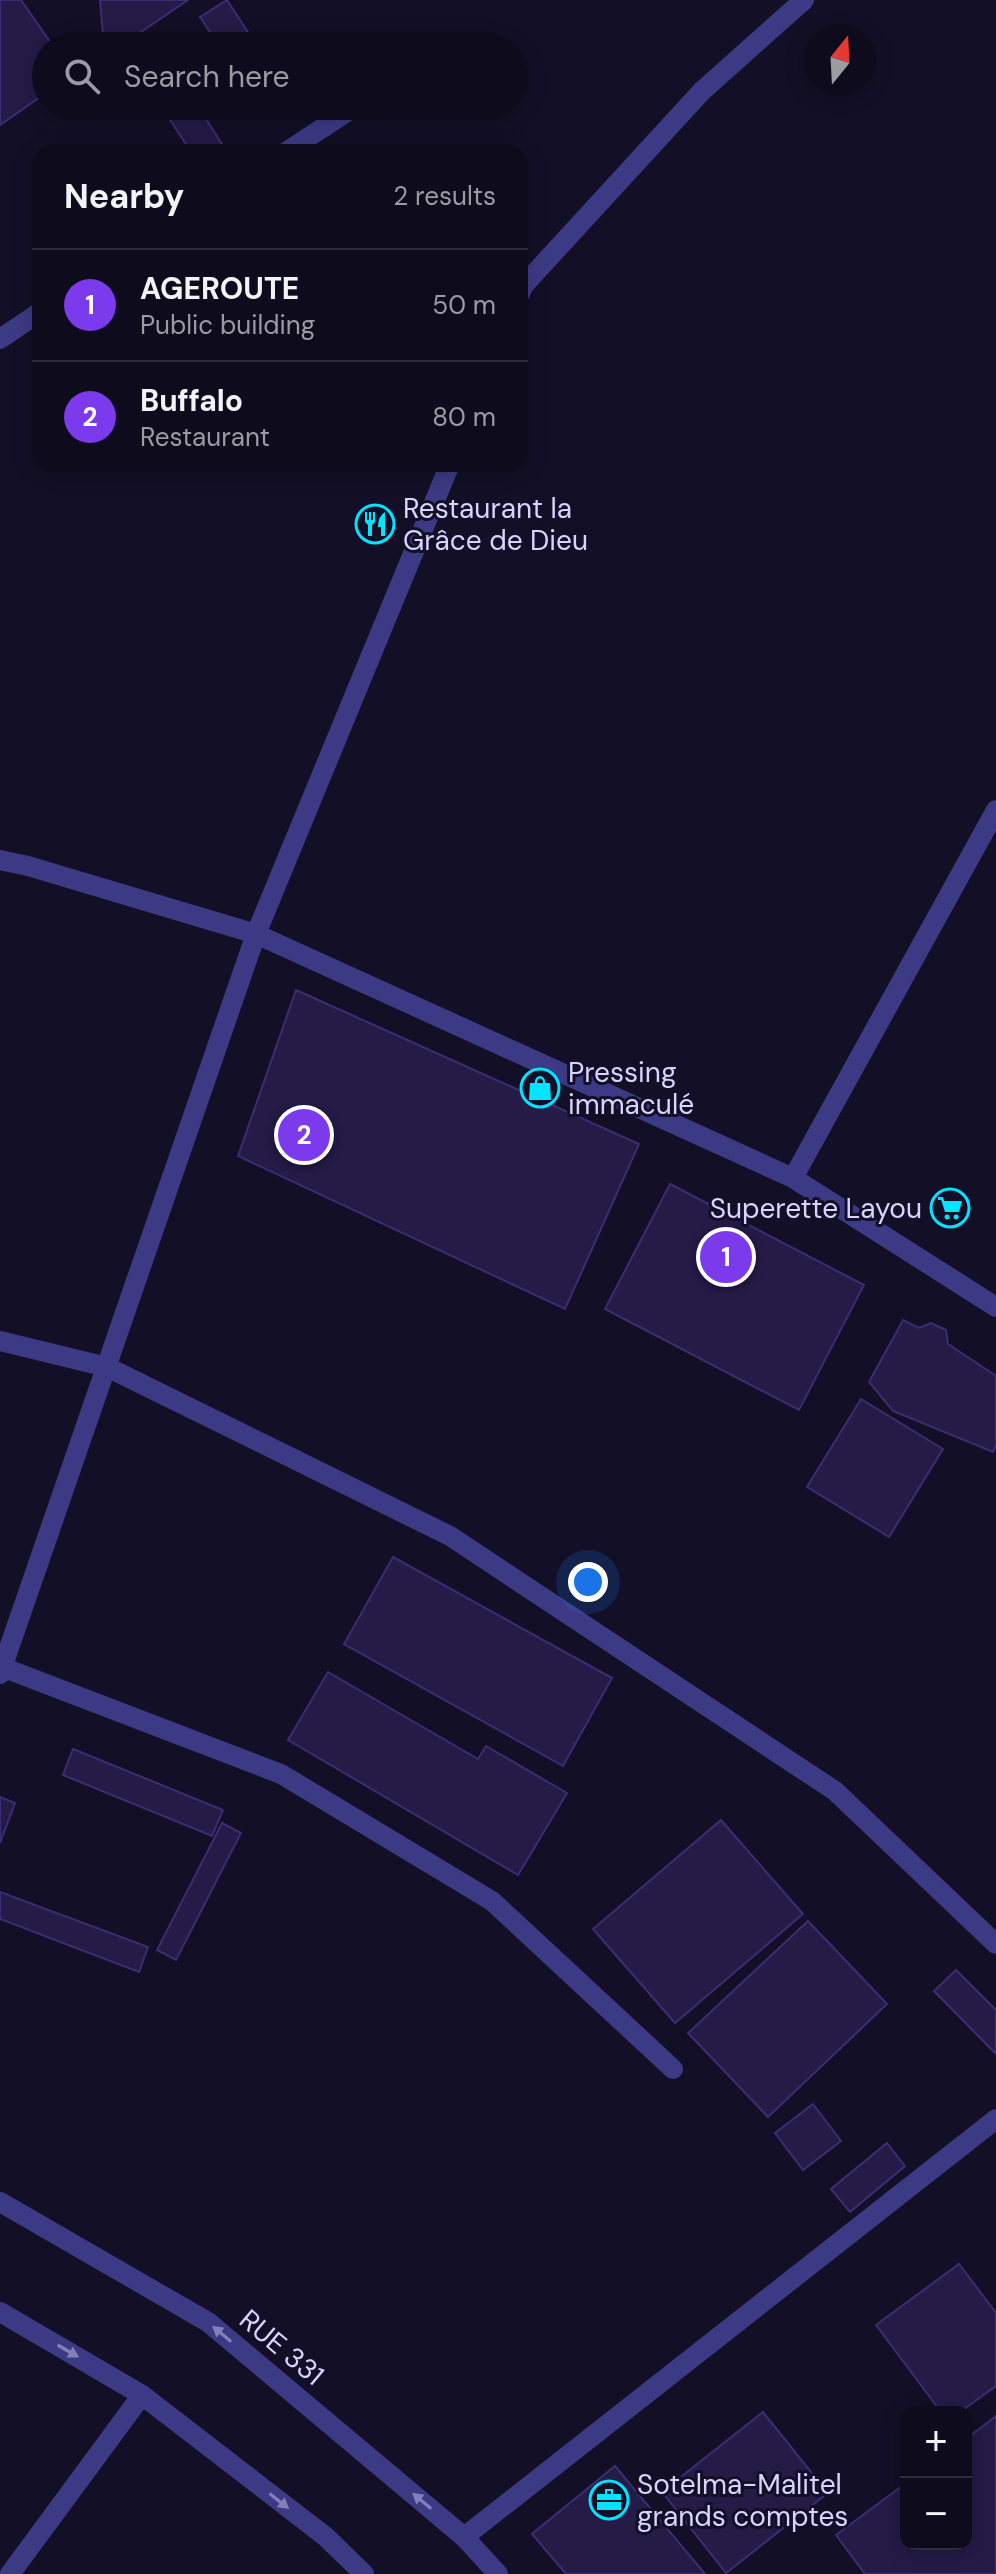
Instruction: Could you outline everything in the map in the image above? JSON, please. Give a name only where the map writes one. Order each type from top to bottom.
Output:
[{"type":"street","points":[[528,281],[702,91],[804,0]]},
{"type":"street","points":[[298,144],[335,120]]},
{"type":"street","points":[[0,339],[32,317]]},
{"type":"street","points":[[447,472],[256,934],[1,1670],[281,1774],[492,1901],[673,2069]]},
{"type":"street","points":[[793,1178],[996,810]]},
{"type":"street","points":[[0,860],[256,934],[793,1178],[996,1307]]},
{"type":"street","points":[[0,1341],[107,1367],[450,1536],[835,1791],[996,1944]]},
{"type":"street","points":[[464,2537],[996,2119]]},
{"type":"street","name":"RUE 331","points":[[0,2202],[208,2322],[464,2537],[498,2574]]},
{"type":"street","points":[[0,2312],[142,2395],[326,2537],[364,2574]]},
{"type":"street","points":[[10,2574],[142,2395]]},
{"type":"building","points":[[0,0],[21,0],[43,32],[32,32],[32,103],[0,125]]},
{"type":"building","points":[[100,0],[188,0],[141,32],[103,32]]},
{"type":"building","points":[[227,0],[248,32],[210,32],[200,17]]},
{"type":"building","points":[[170,120],[207,120],[222,144],[186,144]]},
{"type":"building","points":[[296,990],[639,1144],[565,1309],[238,1156]]},
{"type":"building","points":[[670,1184],[864,1285],[799,1410],[605,1309]]},
{"type":"building","points":[[903,1320],[919,1328],[931,1323],[946,1330],[948,1344],[996,1376],[996,1445],[993,1452],[893,1411],[869,1382]]},
{"type":"building","points":[[861,1399],[943,1449],[889,1537],[807,1487]]},
{"type":"building","points":[[393,1557],[612,1678],[563,1766],[344,1644]]},
{"type":"building","points":[[328,1672],[478,1759],[486,1746],[567,1793],[518,1875],[288,1740]]},
{"type":"building","points":[[73,1749],[223,1810],[212,1836],[63,1775]]},
{"type":"building","points":[[0,1797],[15,1803],[0,1843]]},
{"type":"building","points":[[721,1820],[803,1914],[675,2023],[593,1929]]},
{"type":"building","points":[[222,1823],[241,1833],[176,1960],[157,1950]]},
{"type":"building","points":[[0,1892],[148,1947],[139,1972],[0,1919]]},
{"type":"building","points":[[808,1921],[887,2004],[768,2117],[688,2033]]},
{"type":"building","points":[[956,1970],[996,2010],[996,2054],[934,1991]]},
{"type":"building","points":[[813,2104],[841,2141],[803,2170],[775,2133]]},
{"type":"building","points":[[887,2143],[905,2166],[850,2212],[831,2189]]},
{"type":"building","points":[[959,2264],[996,2313],[996,2386],[968,2406],[937,2406],[876,2325]]},
{"type":"building","points":[[763,2412],[828,2493],[726,2573],[662,2492]]},
{"type":"building","points":[[996,2416],[996,2574],[865,2574],[836,2535],[900,2487],[900,2550],[972,2550],[972,2434]]},
{"type":"building","name":"Sotelma-Malitel grands comptes","points":[[615,2466],[705,2574],[566,2574],[532,2534]]},
{"type":"place","name":"Restaurant la Grâce de Dieu","points":[[375,524]]},
{"type":"place","name":"Pressing immaculé","points":[[540,1088]]},
{"type":"place","name":"Buffalo","points":[[304,1135]]},
{"type":"place","name":"Superette Layou","points":[[950,1208]]},
{"type":"place","name":"AGEROUTE","points":[[726,1257]]},
{"type":"place","name":"Sotelma-Malitel grands comptes","points":[[609,2500]]}]
